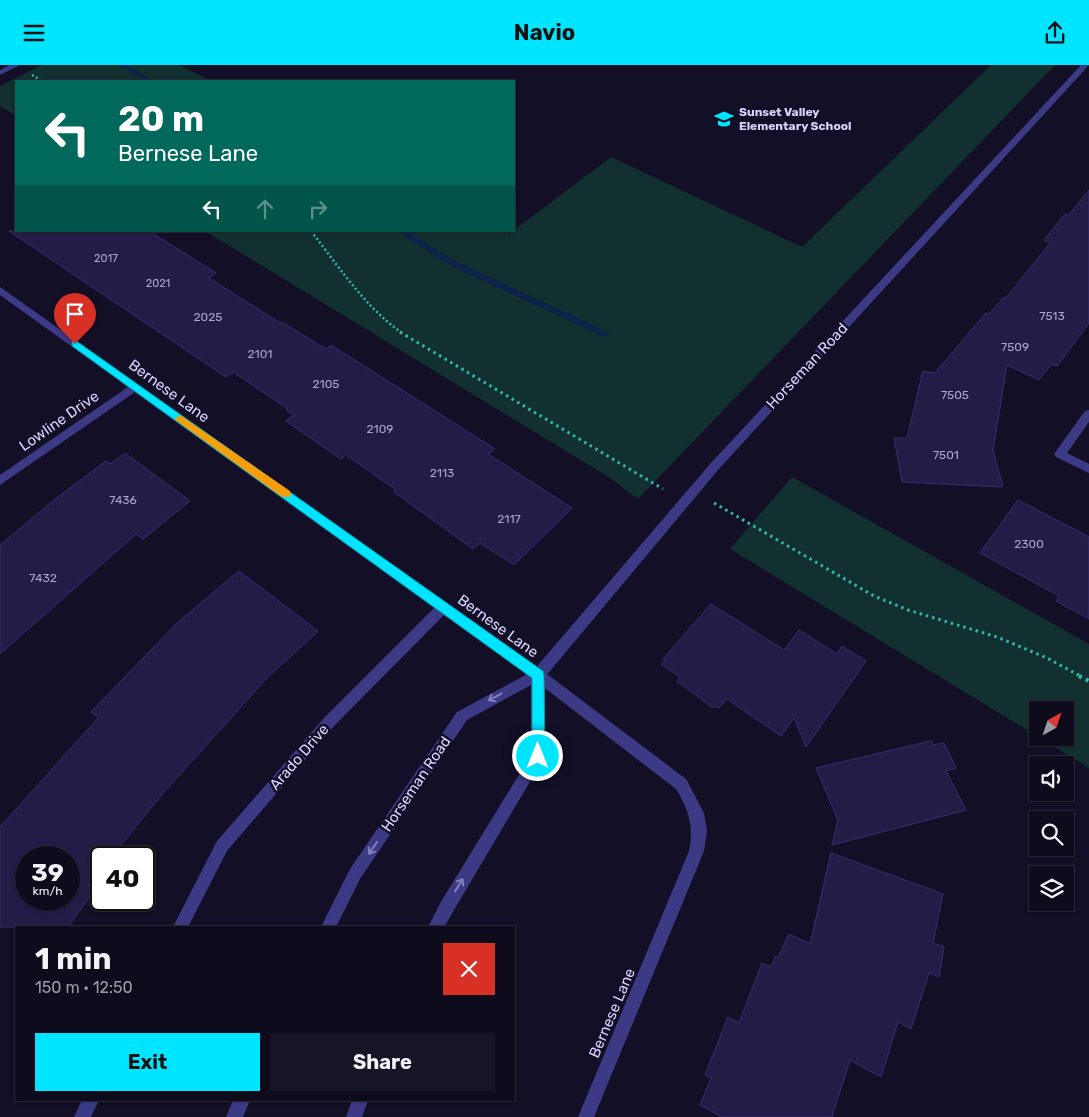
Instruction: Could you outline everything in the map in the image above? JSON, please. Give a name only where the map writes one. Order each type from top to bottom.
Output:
[{"type":"street","points":[[0,73],[16,65]]},
{"type":"street","name":"Horseman Road","points":[[329,926],[355,874],[462,716],[538,675],[693,492],[1085,65]]},
{"type":"street","name":"Bernese Lane","points":[[0,290],[538,675],[681,785],[693,801],[700,822],[700,843],[586,1117]]},
{"type":"street","name":"Lowline Drive","points":[[0,481],[135,387]]},
{"type":"street","points":[[1089,414],[1060,454],[1089,469]]},
{"type":"street","name":"Arado Drive","points":[[181,926],[222,846],[329,722],[443,607]]},
{"type":"street","points":[[436,926],[447,905],[538,756],[538,675]]},
{"type":"street","points":[[82,1117],[90,1101]]},
{"type":"street","points":[[234,1117],[242,1101]]},
{"type":"street","points":[[354,1117],[360,1101]]},
{"type":"path","points":[[312,232],[360,294],[383,320],[411,340],[634,473],[685,501]]},
{"type":"path","points":[[693,492],[874,596],[908,610],[997,637],[1047,658],[1089,681]]},
{"type":"green space","points":[[42,65],[179,65],[209,80],[15,80],[15,115],[0,106],[0,86]]},
{"type":"green space","points":[[991,65],[1055,65],[638,499],[607,476],[207,232],[505,232],[509,234],[515,232],[515,229],[611,157],[802,247]]},
{"type":"green space","points":[[792,477],[1089,644],[1089,768],[1074,759],[1074,756],[1069,756],[1053,746],[1074,746],[1074,701],[1029,701],[1029,731],[730,549]]},
{"type":"building","points":[[1089,190],[1089,323],[1057,366],[1052,364],[1039,380],[1007,365],[993,450],[1003,487],[902,482],[894,438],[907,438],[923,371],[935,373],[986,313],[989,314],[1004,297],[1006,298],[1050,243],[1044,240],[1065,214],[1068,216]]},
{"type":"building","points":[[9,231],[151,232],[216,273],[209,278],[280,323],[282,322],[326,349],[331,345],[495,449],[488,454],[572,508],[514,565],[480,543],[473,549],[394,492],[396,490],[346,455],[341,459],[286,421],[294,415],[286,410],[288,409],[233,372],[226,377]]},
{"type":"building","points":[[125,453],[190,501],[143,539],[136,534],[0,654],[0,545],[54,500],[106,461],[110,464]]},
{"type":"building","points":[[1018,500],[1089,537],[1089,619],[1056,601],[1059,596],[980,553]]},
{"type":"building","points":[[239,571],[318,631],[267,678],[165,791],[120,846],[90,846],[90,883],[88,885],[90,886],[90,896],[80,910],[80,846],[15,846],[15,911],[79,911],[69,926],[0,927],[0,827],[99,717],[91,712],[178,622]]},
{"type":"building","points":[[711,604],[784,650],[799,630],[837,654],[842,646],[866,661],[806,747],[794,718],[781,736],[727,699],[719,708],[715,706],[713,708],[677,681],[680,677],[661,664],[665,660],[663,659]]},
{"type":"building","points":[[931,741],[933,745],[944,743],[956,768],[946,771],[966,810],[832,845],[838,820],[816,768]]},
{"type":"building","points":[[831,853],[943,894],[933,943],[944,947],[939,977],[929,973],[911,1029],[898,1022],[881,1077],[850,1060],[832,1117],[722,1117],[700,1105],[711,1078],[705,1075],[728,1017],[739,1023],[762,963],[771,967],[776,956],[778,958],[789,934],[810,944]]},
{"type":"waterway","points":[[122,65],[148,80]]},
{"type":"waterway","points":[[403,232],[450,262],[605,334]]},
{"type":"slow traffic","points":[[180,419],[286,494]]},
{"type":"place","name":"Sunset Valley Elementary School","points":[[724,119]]},
{"type":"route","points":[[75,344],[538,675],[538,756]]}]
